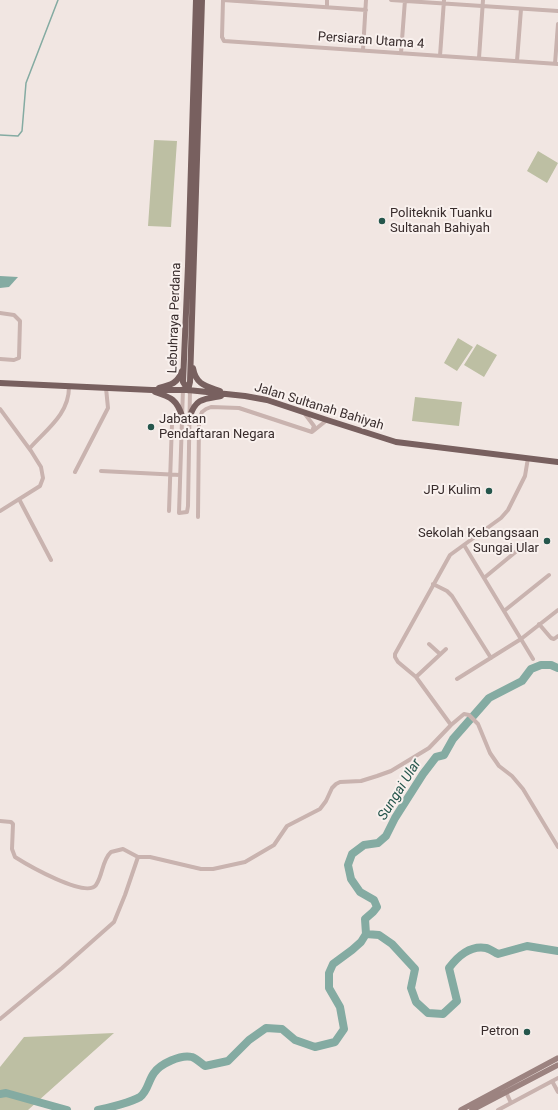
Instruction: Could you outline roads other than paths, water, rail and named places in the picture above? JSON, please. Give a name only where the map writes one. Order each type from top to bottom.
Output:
[{"type":"main road","name":"Lebuhraya Perdana","points":[[187,390],[190,382],[188,354],[185,344],[196,0]]},
{"type":"main road","name":"Lebuhraya Perdana","points":[[187,390],[183,382],[188,354],[194,290],[202,0]]},
{"type":"main road","points":[[185,344],[189,329],[190,302],[194,290],[188,266]]},
{"type":"main road","points":[[152,390],[173,384],[177,381],[188,354]]},
{"type":"main road","points":[[188,354],[194,373],[199,382],[229,394]]},
{"type":"main road","name":"Jalan Sultanah Bahiyah","points":[[0,383],[69,387],[187,390],[229,394],[268,400],[396,442],[558,462]]},
{"type":"main road","points":[[152,390],[172,399],[179,407],[182,416]]},
{"type":"main road","points":[[190,416],[192,408],[198,402],[229,394]]},
{"type":"main road","points":[[463,1110],[558,1058]]},
{"type":"main road","points":[[548,1063],[558,1066]]},
{"type":"main road","points":[[472,1110],[558,1066]]},
{"type":"street","points":[[223,0],[366,10]]},
{"type":"street","name":"Persiaran Utama 4","points":[[223,0],[222,37],[224,41],[557,64]]},
{"type":"street","points":[[327,0],[327,7]]},
{"type":"street","points":[[363,50],[366,0]]},
{"type":"street","points":[[390,0],[444,2],[558,11]]},
{"type":"street","points":[[401,53],[405,0]]},
{"type":"street","points":[[479,58],[483,0]]},
{"type":"street","points":[[440,56],[444,2]]},
{"type":"street","points":[[517,61],[521,9]]},
{"type":"street","points":[[557,64],[558,24]]},
{"type":"street","points":[[0,314],[14,315],[20,321],[19,358],[14,360],[0,359]]},
{"type":"street","points":[[30,448],[63,413],[69,396],[69,387]]},
{"type":"street","points":[[75,472],[108,408],[106,388]]},
{"type":"street","points":[[187,390],[190,416],[188,506],[187,512],[179,512],[182,416],[187,390]]},
{"type":"street","points":[[198,517],[199,419],[202,412],[211,407],[239,408],[312,432],[327,420]]},
{"type":"street","points":[[0,409],[30,448],[41,467],[43,478],[40,486],[0,511]]},
{"type":"street","points":[[304,412],[314,426],[312,432]]},
{"type":"street","points":[[169,511],[172,423]]},
{"type":"street","points":[[451,725],[416,677],[398,662],[395,654],[450,555],[501,518],[508,510],[524,476],[528,458]]},
{"type":"street","points":[[101,471],[180,475]]},
{"type":"street","points":[[19,499],[51,560]]},
{"type":"street","points":[[188,506],[197,507]]},
{"type":"street","points":[[464,545],[533,659]]},
{"type":"street","points":[[484,578],[524,545]]},
{"type":"street","points":[[504,611],[549,575]]},
{"type":"street","points":[[433,584],[447,591],[452,596],[491,658]]},
{"type":"street","points":[[458,679],[521,639],[558,610]]},
{"type":"street","points":[[539,624],[551,638],[554,639],[558,636]]},
{"type":"street","points":[[429,644],[440,654]]},
{"type":"street","points":[[416,677],[446,649]]},
{"type":"street","points":[[0,821],[11,822],[13,824],[12,849],[14,857],[55,880],[83,889],[90,889],[96,885],[103,871],[106,858],[111,852],[124,848],[138,857],[150,857],[201,869],[213,869],[245,862],[274,845],[287,826],[320,809],[326,801],[332,788],[336,784],[377,776],[391,770],[429,748],[451,725],[462,715],[466,714],[475,721],[480,728],[492,756],[503,770],[512,776],[523,789],[558,847]]},
{"type":"street","points":[[0,1019],[114,922],[138,857]]},
{"type":"street","points":[[498,1110],[558,1078]]},
{"type":"street","points":[[552,1081],[558,1092]]},
{"type":"street","points":[[506,1092],[511,1103]]},
{"type":"water","points":[[0,276],[18,277],[9,287],[0,288]]},
{"type":"waterway","points":[[0,135],[18,136],[22,131],[26,83],[58,0]]},
{"type":"waterway","name":"Sungai Ular","points":[[366,934],[365,919],[377,907],[374,900],[360,892],[351,879],[348,865],[352,854],[364,845],[378,843],[386,836],[395,818],[423,774],[436,757],[444,755],[453,739],[489,698],[522,681],[531,669],[541,665],[551,665],[558,668]]},
{"type":"waterway","points":[[366,934],[379,935],[392,944],[415,969],[411,988],[416,1002],[428,1013],[443,1014],[457,1001],[449,968],[456,959],[465,952],[475,948],[486,948],[498,954],[527,946],[558,951]]},
{"type":"waterway","points":[[98,1110],[126,1103],[143,1095],[152,1076],[161,1066],[171,1060],[187,1056],[198,1060],[205,1066],[228,1061],[249,1040],[266,1028],[282,1029],[295,1040],[315,1047],[335,1042],[344,1029],[340,1007],[329,988],[329,973],[333,964],[361,942],[366,934]]},
{"type":"waterway","points":[[0,1094],[6,1093],[67,1110]]},
{"type":"place","name":"Politeknik Tuanku Sultanah Bahiyah","points":[[382,221]]},
{"type":"place","name":"Jabatan Pendaftaran Negara","points":[[151,427]]},
{"type":"place","name":"JPJ Kulim","points":[[489,491]]},
{"type":"place","name":"Sekolah Kebangsaan Sungai Ular","points":[[547,541]]},
{"type":"place","name":"Petron","points":[[527,1032]]}]
